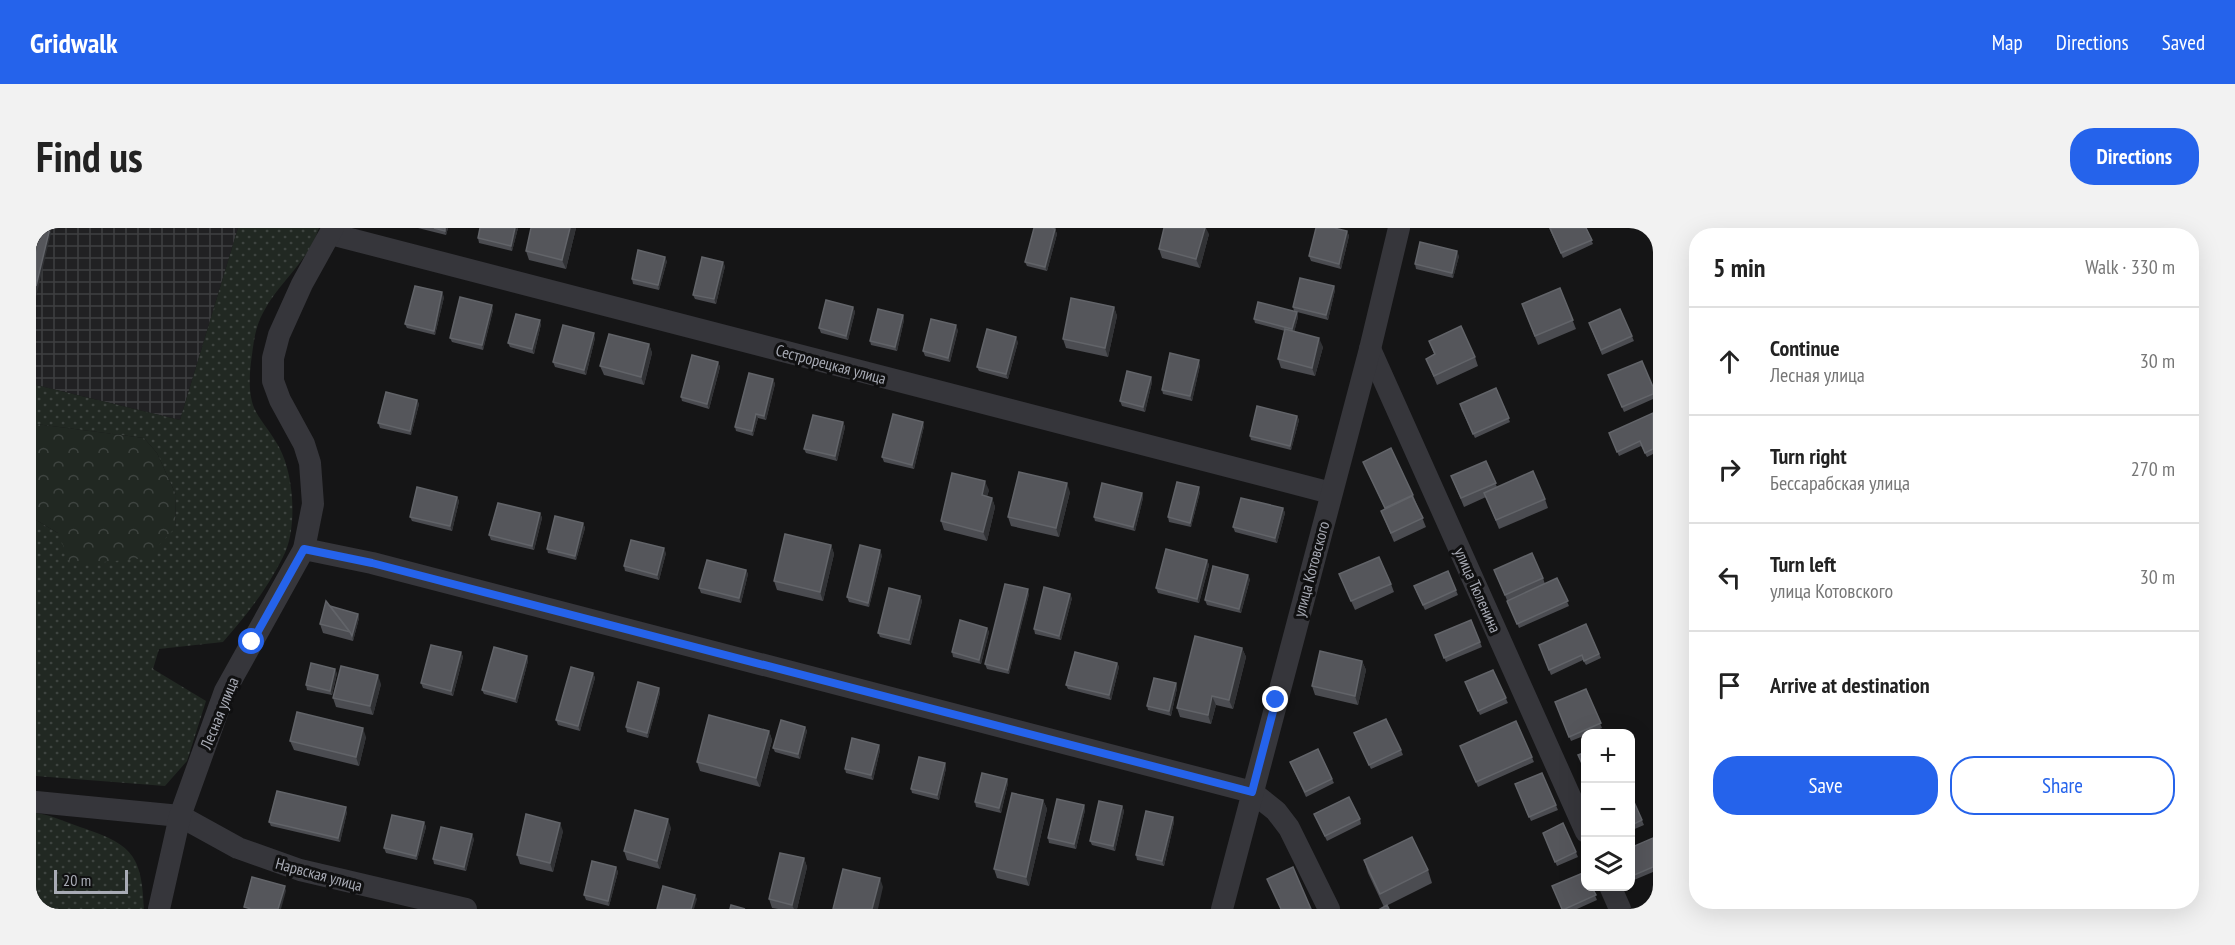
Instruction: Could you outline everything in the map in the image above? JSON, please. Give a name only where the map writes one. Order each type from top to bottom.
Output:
[{"type":"street","name":"улица Котовского","points":[[1222,909],[1370,348],[1399,228]]},
{"type":"street","name":"Сестрорецкая улица","points":[[332,231],[1331,493]]},
{"type":"street","name":"Лесная улица","points":[[159,909],[180,816],[225,691],[304,549],[313,504],[310,463],[304,444],[280,400],[273,381],[273,358],[279,335],[302,284],[332,231]]},
{"type":"street","name":"улица Тюленина","points":[[1370,348],[1581,821]]},
{"type":"street","points":[[304,549],[372,563],[1252,792],[1276,811],[1289,828],[1329,909]]},
{"type":"street","points":[[36,802],[180,816]]},
{"type":"street","name":"Нарвская улица","points":[[180,816],[238,848],[277,863],[466,909]]},
{"type":"street","points":[[1612,891],[1620,909]]},
{"type":"shaded area","points":[[36,228],[238,228],[180,420],[36,385]]},
{"type":"green space","points":[[238,228],[319,228],[308,251],[270,300],[261,316],[250,371],[252,403],[279,447],[288,472],[292,517],[288,545],[263,591],[223,642],[159,649],[153,669],[206,701],[187,761],[165,786],[36,776],[36,520],[58,533],[175,528],[176,495],[157,453],[144,438],[36,424],[36,385],[180,420]]},
{"type":"green space","points":[[36,424],[144,438],[157,453],[176,495],[175,528],[147,558],[71,565],[58,533],[36,520]]},
{"type":"green space","points":[[36,813],[98,833],[123,846],[137,864],[144,909],[36,909]]},
{"type":"building","points":[[36,228],[50,228],[36,286]]},
{"type":"building","points":[[480,228],[515,228],[511,246],[478,238]]},
{"type":"building","points":[[531,228],[570,228],[562,260],[526,251]]},
{"type":"building","points":[[1034,228],[1055,229],[1045,267],[1025,262]]},
{"type":"building","points":[[1164,228],[1205,228],[1196,259],[1159,249]]},
{"type":"building","points":[[1316,228],[1347,231],[1339,264],[1309,256]]},
{"type":"building","points":[[1550,228],[1586,228],[1592,240],[1561,253]]},
{"type":"building","points":[[1420,242],[1457,251],[1452,273],[1415,264]]},
{"type":"building","points":[[638,250],[665,257],[658,285],[632,279]]},
{"type":"building","points":[[702,257],[723,262],[714,299],[693,295]]},
{"type":"building","points":[[1300,278],[1334,286],[1326,315],[1293,307]]},
{"type":"building","points":[[415,286],[442,292],[434,331],[405,324]]},
{"type":"building","points":[[1560,288],[1573,320],[1535,336],[1522,304]]},
{"type":"building","points":[[460,297],[492,305],[482,345],[450,338]]},
{"type":"building","points":[[1071,298],[1114,307],[1105,348],[1063,339]]},
{"type":"building","points":[[826,300],[853,307],[846,336],[819,328]]},
{"type":"building","points":[[1258,302],[1297,312],[1292,329],[1254,319]]},
{"type":"building","points":[[878,309],[903,315],[895,347],[870,341]]},
{"type":"building","points":[[1620,309],[1632,336],[1601,350],[1589,323]]},
{"type":"building","points":[[516,314],[540,320],[532,349],[508,343]]},
{"type":"building","points":[[931,319],[956,325],[948,358],[923,351]]},
{"type":"building","points":[[563,325],[594,333],[584,370],[553,362]]},
{"type":"building","points":[[1461,326],[1475,357],[1434,376],[1426,359],[1435,354],[1429,341]]},
{"type":"building","points":[[987,329],[1016,337],[1006,374],[977,367]]},
{"type":"building","points":[[1285,329],[1319,338],[1312,368],[1278,359]]},
{"type":"building","points":[[609,334],[649,344],[641,377],[600,366]]},
{"type":"building","points":[[1170,353],[1199,360],[1190,396],[1162,390]]},
{"type":"building","points":[[692,355],[718,362],[707,404],[681,397]]},
{"type":"building","points":[[1642,361],[1653,387],[1653,394],[1622,407],[1608,375]]},
{"type":"building","points":[[1127,371],[1151,377],[1143,407],[1120,401]]},
{"type":"building","points":[[749,373],[773,379],[764,416],[756,414],[752,431],[735,427]]},
{"type":"building","points":[[1496,388],[1509,418],[1473,434],[1460,404]]},
{"type":"building","points":[[386,392],[417,400],[410,431],[378,423]]},
{"type":"building","points":[[1257,406],[1297,416],[1290,446],[1250,436]]},
{"type":"building","points":[[1653,413],[1653,449],[1645,453],[1640,441],[1617,452],[1609,433]]},
{"type":"building","points":[[893,414],[923,422],[912,465],[882,457]]},
{"type":"building","points":[[813,415],[843,422],[835,456],[804,449]]},
{"type":"building","points":[[1391,448],[1413,495],[1385,508],[1363,462]]},
{"type":"building","points":[[1486,461],[1496,483],[1461,498],[1451,476]]},
{"type":"building","points":[[1533,471],[1545,499],[1496,520],[1484,493]]},
{"type":"building","points":[[1019,472],[1067,483],[1056,528],[1008,517]]},
{"type":"building","points":[[952,473],[985,481],[982,495],[992,498],[983,532],[941,521]]},
{"type":"building","points":[[1177,482],[1199,487],[1190,523],[1168,517]]},
{"type":"building","points":[[1102,483],[1142,493],[1133,527],[1094,517]]},
{"type":"building","points":[[417,487],[457,497],[450,526],[410,517]]},
{"type":"building","points":[[1412,496],[1423,518],[1391,533],[1381,511]]},
{"type":"building","points":[[1241,498],[1283,508],[1275,538],[1233,527]]},
{"type":"building","points":[[498,503],[540,513],[532,546],[489,535]]},
{"type":"building","points":[[555,516],[583,523],[575,556],[547,549]]},
{"type":"building","points":[[785,534],[831,545],[820,592],[774,581]]},
{"type":"building","points":[[631,540],[664,548],[657,575],[624,566]]},
{"type":"building","points":[[860,545],[880,550],[868,603],[847,597]]},
{"type":"building","points":[[1166,549],[1207,560],[1197,599],[1156,588]]},
{"type":"building","points":[[1532,553],[1543,578],[1505,595],[1494,570]]},
{"type":"building","points":[[1379,557],[1391,584],[1351,601],[1339,574]]},
{"type":"building","points":[[707,560],[746,570],[739,598],[699,588]]},
{"type":"building","points":[[1213,566],[1248,575],[1239,609],[1205,600]]},
{"type":"building","points":[[1448,571],[1456,590],[1423,605],[1414,586]]},
{"type":"building","points":[[1557,578],[1568,601],[1517,624],[1507,601]]},
{"type":"building","points":[[1005,584],[1028,589],[1008,670],[985,664]]},
{"type":"building","points":[[1044,587],[1070,594],[1059,636],[1034,629]]},
{"type":"building","points":[[889,588],[920,596],[909,640],[878,633]]},
{"type":"building","points":[[326,601],[350,632],[320,624]]},
{"type":"building","points":[[330,606],[358,614],[352,636],[350,632]]},
{"type":"building","points":[[960,620],[987,628],[979,660],[952,652]]},
{"type":"building","points":[[1471,620],[1480,642],[1444,658],[1435,635]]},
{"type":"building","points":[[1586,624],[1599,654],[1584,661],[1582,655],[1549,670],[1539,645]]},
{"type":"building","points":[[1195,636],[1242,648],[1229,700],[1212,696],[1208,715],[1177,708]]},
{"type":"building","points":[[431,645],[461,652],[451,691],[421,683]]},
{"type":"building","points":[[494,647],[527,656],[515,699],[482,690]]},
{"type":"building","points":[[1320,651],[1362,661],[1355,696],[1312,686]]},
{"type":"building","points":[[1075,652],[1117,663],[1109,695],[1066,685]]},
{"type":"building","points":[[311,663],[335,669],[330,691],[306,685]]},
{"type":"building","points":[[341,666],[378,675],[370,706],[333,698]]},
{"type":"building","points":[[571,667],[593,673],[578,726],[556,720]]},
{"type":"building","points":[[1493,670],[1506,698],[1478,711],[1465,682]]},
{"type":"building","points":[[1154,678],[1176,683],[1169,711],[1147,706]]},
{"type":"building","points":[[638,682],[659,688],[647,733],[626,727]]},
{"type":"building","points":[[1586,689],[1601,723],[1587,729],[1581,729],[1581,732],[1569,737],[1555,702]]},
{"type":"building","points":[[297,712],[363,728],[356,757],[290,741]]},
{"type":"building","points":[[709,715],[769,731],[756,778],[697,762]]},
{"type":"building","points":[[1386,719],[1401,750],[1369,765],[1354,733]]},
{"type":"building","points":[[781,720],[805,727],[798,754],[773,748]]},
{"type":"building","points":[[1516,721],[1532,757],[1476,782],[1460,746]]},
{"type":"building","points":[[852,738],[879,745],[871,775],[845,769]]},
{"type":"building","points":[[1318,749],[1332,779],[1305,792],[1290,762]]},
{"type":"building","points":[[919,757],[945,763],[937,795],[911,789]]},
{"type":"building","points":[[982,773],[1007,779],[999,808],[975,802]]},
{"type":"building","points":[[1542,773],[1556,805],[1529,817],[1515,784]]},
{"type":"building","points":[[277,791],[346,807],[338,838],[269,822]]},
{"type":"building","points":[[1012,793],[1043,800],[1026,877],[994,869]]},
{"type":"building","points":[[1349,797],[1360,819],[1325,836],[1314,814]]},
{"type":"building","points":[[1057,799],[1084,805],[1074,844],[1048,838]]},
{"type":"building","points":[[1099,801],[1122,806],[1113,846],[1090,841]]},
{"type":"building","points":[[1635,804],[1642,820],[1635,824]]},
{"type":"building","points":[[635,810],[668,819],[657,861],[624,851]]},
{"type":"building","points":[[1146,811],[1173,817],[1162,861],[1136,855]]},
{"type":"building","points":[[526,814],[560,823],[550,863],[517,855]]},
{"type":"building","points":[[392,815],[424,822],[416,856],[384,848]]},
{"type":"building","points":[[1563,823],[1576,852],[1555,862],[1543,833]]},
{"type":"building","points":[[441,827],[472,834],[464,867],[433,859]]},
{"type":"building","points":[[1412,837],[1428,870],[1380,894],[1364,860]]},
{"type":"building","points":[[1653,838],[1653,867],[1635,875],[1635,846]]},
{"type":"building","points":[[780,853],[804,858],[792,905],[769,899]]},
{"type":"building","points":[[592,861],[616,867],[608,901],[584,895]]},
{"type":"building","points":[[1293,867],[1311,909],[1281,909],[1267,879]]},
{"type":"building","points":[[843,869],[880,878],[872,909],[833,909]]},
{"type":"building","points":[[1581,874],[1581,891],[1594,891],[1596,895],[1562,909],[1552,886]]},
{"type":"building","points":[[252,877],[285,886],[278,909],[244,907]]},
{"type":"building","points":[[663,886],[695,895],[691,909],[657,909]]},
{"type":"building","points":[[731,905],[745,909],[730,909]]},
{"type":"route","points":[[252,642],[304,549],[372,563],[1252,792],[1276,700]]}]
